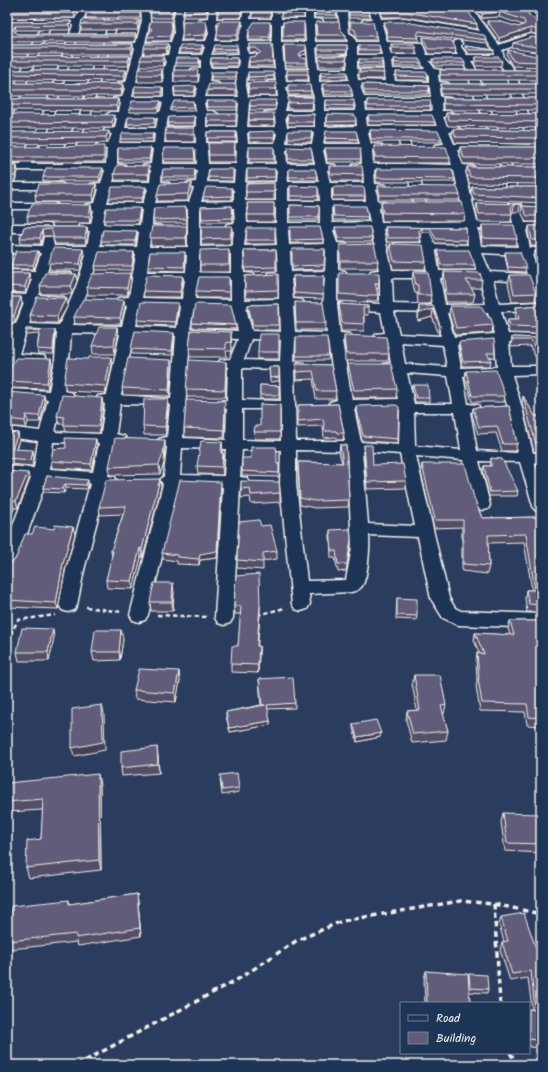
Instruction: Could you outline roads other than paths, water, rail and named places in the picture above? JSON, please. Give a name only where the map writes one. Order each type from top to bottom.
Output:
[{"type":"street","points":[[66,147],[496,147],[540,150],[536,132],[524,114],[511,85],[513,71],[486,35],[475,17],[466,7]]},
{"type":"street","points":[[524,7],[534,19],[541,23]]},
{"type":"street","points":[[20,116],[7,115],[10,100],[25,84],[36,59],[38,34],[53,9]]},
{"type":"street","points":[[40,11],[53,9],[67,11],[87,9]]},
{"type":"street","points":[[61,206],[10,209],[12,186],[25,167],[31,148],[51,116],[56,100],[58,84],[66,71],[75,47],[78,34],[78,22],[87,9]]},
{"type":"street","points":[[77,360],[8,362],[14,328],[32,300],[48,250],[53,228],[68,186],[66,147],[93,116],[94,100],[104,59],[103,46],[115,22],[115,10]]},
{"type":"street","points":[[177,36],[213,22],[247,26],[277,32],[310,23],[343,22],[375,13],[399,10],[405,22]]},
{"type":"street","points":[[10,24],[18,12]]},
{"type":"street","points":[[247,26],[277,32],[310,23],[343,22],[375,13],[405,22],[486,35]]},
{"type":"street","points":[[375,13],[382,46],[387,58],[401,129],[397,147],[412,168],[429,247],[439,309],[449,341],[470,454],[482,505]]},
{"type":"street","points":[[478,23],[492,21]]},
{"type":"street","points":[[10,24],[46,22],[115,22]]},
{"type":"street","points":[[103,46],[144,22]]},
{"type":"street","points":[[144,22],[177,36],[206,64],[243,82],[280,77],[315,85],[382,46],[419,46],[426,65],[433,72],[437,114],[458,168],[459,188],[474,206],[472,225],[475,250],[485,275],[502,338],[504,371],[515,408],[533,458],[541,506]]},
{"type":"street","points":[[7,564],[41,473],[46,437],[56,395],[62,360],[64,329],[78,301],[87,276],[100,207],[111,168],[112,146],[119,131],[131,85],[133,71],[140,58],[144,22]]},
{"type":"street","points":[[140,58],[177,36],[213,22],[247,26],[277,32],[312,55],[353,64]]},
{"type":"street","points":[[139,615],[172,480],[174,442],[192,403],[181,361],[183,332],[192,276],[195,227],[194,204],[201,184],[203,167],[201,146],[202,130],[199,100],[204,85],[213,22]]},
{"type":"street","points":[[343,22],[351,38],[353,64],[360,100],[360,114],[366,147],[370,187],[386,274],[386,309],[407,408],[407,450],[440,599],[449,613],[458,618],[541,621]]},
{"type":"street","points":[[299,588],[351,586],[355,582],[360,556],[360,529],[354,446],[338,367],[330,304],[332,291],[330,274],[332,248],[326,225],[325,186],[317,147],[320,130],[319,99],[315,85],[310,23]]},
{"type":"street","points":[[206,64],[247,26]]},
{"type":"street","points":[[247,26],[243,82],[244,100],[251,114]]},
{"type":"street","points":[[277,32],[283,100],[280,113],[282,131],[280,146],[282,167],[281,204],[285,303],[288,336],[287,366],[303,405],[289,446],[281,483],[301,604]]},
{"type":"street","points":[[38,34],[78,34]]},
{"type":"street","points":[[177,36],[206,64]]},
{"type":"street","points":[[68,604],[75,570],[99,482],[108,439],[113,400],[140,275],[148,206],[156,185],[158,167],[156,162],[162,116],[169,100],[169,86],[177,36]]},
{"type":"street","points":[[482,46],[499,53],[531,37],[541,39]]},
{"type":"street","points":[[459,43],[457,47],[466,58],[473,71],[481,100],[497,130],[496,147],[516,187],[515,208],[519,226],[525,252],[538,278],[541,297]]},
{"type":"street","points":[[58,46],[75,47]]},
{"type":"street","points":[[98,84],[169,86],[243,82],[387,58],[466,58],[512,52]]},
{"type":"street","points":[[20,58],[36,59]]},
{"type":"street","points":[[333,58],[390,78],[434,85],[455,85]]},
{"type":"street","points":[[53,59],[70,59]]},
{"type":"street","points":[[87,59],[104,59]]},
{"type":"street","points":[[14,71],[31,71]]},
{"type":"street","points":[[48,71],[66,71]]},
{"type":"street","points":[[84,71],[101,71]]},
{"type":"street","points":[[495,71],[513,71]]},
{"type":"street","points":[[390,78],[433,72],[449,72]]},
{"type":"street","points":[[7,84],[25,84]]},
{"type":"street","points":[[511,85],[528,85]]},
{"type":"street","points":[[10,100],[26,100]]},
{"type":"street","points":[[39,100],[56,100]]},
{"type":"street","points":[[94,100],[458,100]]},
{"type":"street","points":[[70,116],[162,116],[280,113],[459,115]]},
{"type":"street","points":[[224,618],[234,445],[236,364],[246,335],[238,304],[237,250],[241,226],[239,187],[243,146],[242,130],[251,114]]},
{"type":"street","points":[[512,114],[535,114]]},
{"type":"street","points":[[473,115],[500,115]]},
{"type":"street","points":[[34,116],[51,116]]},
{"type":"street","points":[[28,133],[202,130],[465,130]]},
{"type":"street","points":[[479,130],[497,130]]},
{"type":"street","points":[[516,131],[536,132]]},
{"type":"street","points":[[19,148],[47,147]]},
{"type":"street","points":[[7,167],[479,168]]},
{"type":"street","points":[[493,168],[521,168]]},
{"type":"street","points":[[85,186],[201,184],[239,187],[282,185],[370,187],[393,186]]},
{"type":"street","points":[[12,186],[68,186]]},
{"type":"street","points":[[498,188],[516,187]]},
{"type":"street","points":[[459,188],[477,188]]},
{"type":"street","points":[[79,206],[100,207],[194,204],[396,205]]},
{"type":"street","points":[[452,206],[474,206]]},
{"type":"street","points":[[501,206],[528,208]]},
{"type":"street","points":[[181,228],[326,225],[472,225],[541,227]]},
{"type":"street","points":[[7,228],[53,228]]},
{"type":"street","points":[[73,228],[167,228]]},
{"type":"street","points":[[367,246],[541,252]]},
{"type":"street","points":[[7,249],[193,251],[353,247]]},
{"type":"street","points":[[7,274],[102,276]]},
{"type":"street","points":[[125,275],[238,278],[330,274],[386,274],[485,275],[509,278],[538,278]]},
{"type":"street","points":[[7,298],[92,301]]},
{"type":"street","points":[[113,301],[238,304],[330,304],[386,309],[541,306]]},
{"type":"street","points":[[14,328],[356,337]]},
{"type":"street","points":[[370,337],[449,341],[502,338],[541,339]]},
{"type":"street","points":[[107,359],[137,359]]},
{"type":"street","points":[[166,361],[197,362]]},
{"type":"street","points":[[212,363],[353,367]]},
{"type":"street","points":[[376,367],[399,367],[454,372],[541,370]]},
{"type":"street","points":[[7,393],[56,395],[113,400],[192,403],[303,405],[399,404],[407,408],[485,408]]},
{"type":"street","points":[[500,408],[515,408]]},
{"type":"street","points":[[7,432],[46,437],[234,445],[354,446],[494,457],[533,458]]},
{"type":"street","points":[[7,471],[92,477],[99,482],[121,481]]},
{"type":"street","points":[[150,481],[172,480],[252,482]]},
{"type":"street","points":[[360,529],[424,532]]}]
